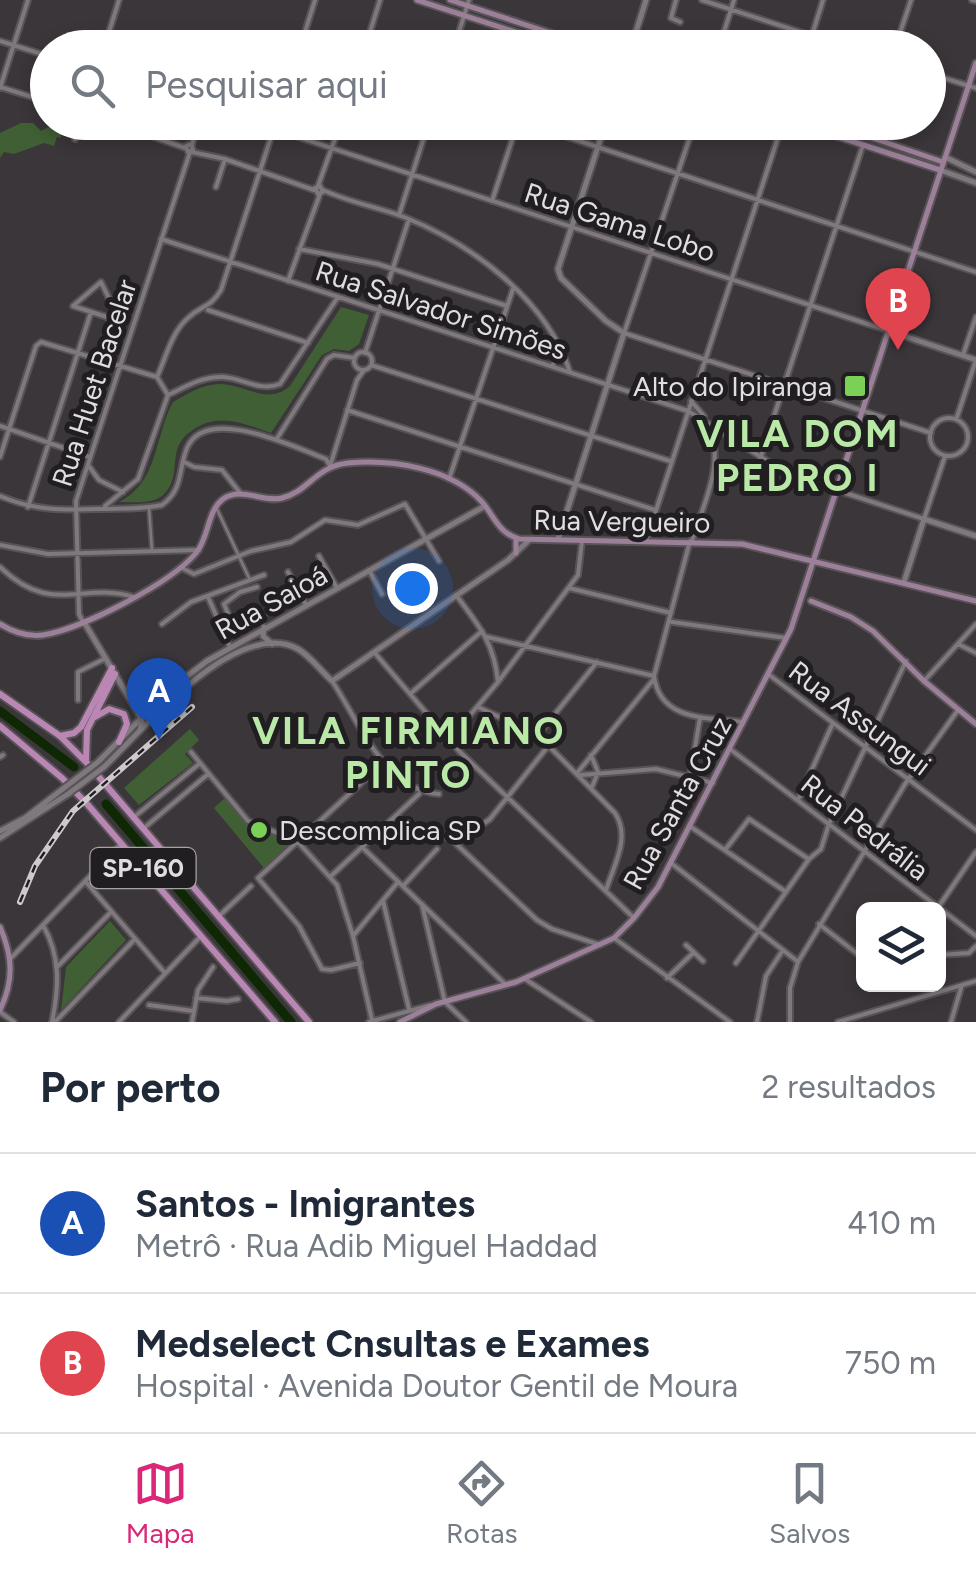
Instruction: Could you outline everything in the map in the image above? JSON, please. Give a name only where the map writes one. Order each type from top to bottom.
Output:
[{"type":"main road","points":[[418,0],[505,30]]},
{"type":"main road","points":[[450,0],[545,30]]},
{"type":"main road","name":"Rua Santa Cruz","points":[[400,1022],[436,1004],[524,979],[614,938],[634,918],[671,863],[798,610],[915,252],[938,179],[937,169],[972,87],[976,63]]},
{"type":"main road","points":[[848,140],[937,169]]},
{"type":"main road","points":[[879,140],[944,160]]},
{"type":"main road","name":"Rua Vergueiro","points":[[330,466],[391,464],[449,478],[468,490],[500,529],[516,538],[742,544],[976,601]]},
{"type":"main road","points":[[0,624],[24,634],[42,636],[83,622],[182,568],[200,550],[216,507],[229,496],[286,498],[330,466]]},
{"type":"main road","points":[[516,538],[516,553]]},
{"type":"main road","points":[[806,584],[811,601]]},
{"type":"main road","points":[[798,610],[811,601]]},
{"type":"main road","points":[[811,601],[860,622],[976,724]]},
{"type":"main road","points":[[87,763],[84,743],[90,722],[114,671]]},
{"type":"main road","points":[[60,736],[81,728],[114,671]]},
{"type":"main road","name":"SP-160","points":[[0,694],[60,736],[87,763],[309,1022]]},
{"type":"main road","points":[[90,722],[109,709],[120,710],[127,724],[119,742]]},
{"type":"main road","name":"SP-160","points":[[0,726],[62,778],[275,1022]]},
{"type":"main road","points":[[0,927],[11,958],[10,983],[0,1011]]},
{"type":"street","points":[[28,0],[0,87],[30,96]]},
{"type":"street","points":[[110,30],[119,0]]},
{"type":"street","points":[[306,30],[315,0]]},
{"type":"street","points":[[371,30],[380,0]]},
{"type":"street","points":[[637,30],[646,0]]},
{"type":"street","points":[[676,0],[671,18],[680,22]]},
{"type":"street","points":[[702,0],[796,30]]},
{"type":"street","points":[[725,30],[734,0]]},
{"type":"street","points":[[814,30],[823,0]]},
{"type":"street","points":[[901,30],[911,0]]},
{"type":"street","points":[[459,30],[468,3]]},
{"type":"street","points":[[0,42],[30,51]]},
{"type":"street","points":[[946,79],[972,87]]},
{"type":"street","points":[[166,140],[399,215],[468,250],[514,288],[562,349],[570,372]]},
{"type":"street","name":"Rua Huet Bacelar","points":[[83,622],[79,614],[75,511],[193,140]]},
{"type":"street","points":[[206,309],[221,290],[271,140]]},
{"type":"street","name":"Rua Gama Lobo","points":[[305,140],[976,360]]},
{"type":"street","points":[[288,281],[335,140]]},
{"type":"street","points":[[399,215],[423,140]]},
{"type":"street","points":[[492,201],[514,140]]},
{"type":"street","points":[[574,140],[976,272]]},
{"type":"street","points":[[600,140],[558,269],[561,278],[606,321],[624,334],[931,433]]},
{"type":"street","points":[[558,540],[689,140]]},
{"type":"street","points":[[646,541],[777,140]]},
{"type":"street","points":[[760,458],[863,145]]},
{"type":"street","points":[[216,187],[225,159]]},
{"type":"street","points":[[944,160],[976,172]]},
{"type":"street","points":[[937,169],[976,183]]},
{"type":"street","points":[[275,442],[327,360],[334,355],[355,358],[364,352],[409,219]]},
{"type":"street","name":"Rua Salvador Simões","points":[[161,239],[688,410],[708,420]]},
{"type":"street","points":[[300,250],[394,268],[507,306]]},
{"type":"street","points":[[102,282],[118,318],[115,321],[91,312],[73,304],[102,282]]},
{"type":"street","points":[[449,478],[514,288]]},
{"type":"street","points":[[103,508],[138,479],[168,395],[217,377],[273,387],[284,381],[338,297]]},
{"type":"street","points":[[158,377],[180,326],[192,313],[206,309],[308,343]]},
{"type":"street","points":[[28,507],[91,312]]},
{"type":"street","points":[[962,356],[976,317]]},
{"type":"street","points":[[0,457],[36,346],[46,342],[158,377],[168,395]]},
{"type":"street","points":[[552,366],[562,349]]},
{"type":"street","points":[[364,352],[371,357],[371,365]]},
{"type":"street","points":[[330,466],[360,369],[355,358]]},
{"type":"street","points":[[957,420],[976,360]]},
{"type":"street","points":[[360,369],[371,365],[670,462]]},
{"type":"street","name":"Rua Salvador Simões","points":[[691,401],[721,430],[788,474],[976,536]]},
{"type":"street","points":[[347,410],[655,510]]},
{"type":"street","points":[[944,419],[957,420],[968,433],[967,444],[956,456],[945,456],[935,450],[931,433],[944,419]]},
{"type":"street","points":[[579,774],[654,678],[691,541],[715,470],[714,438],[708,420]]},
{"type":"street","points":[[0,426],[90,456]]},
{"type":"street","points":[[0,496],[28,507],[75,511],[150,508],[169,500],[182,478],[190,442],[214,426],[228,426],[326,459],[330,466]]},
{"type":"street","points":[[714,438],[721,430]]},
{"type":"street","points":[[967,444],[975,447]]},
{"type":"street","points":[[904,582],[945,456]]},
{"type":"street","points":[[184,462],[222,470],[241,494]]},
{"type":"street","points":[[87,465],[100,480],[123,492]]},
{"type":"street","points":[[182,568],[194,574],[291,542],[325,520],[358,525],[405,504],[438,560]]},
{"type":"street","name":"Rua Saioá","points":[[101,764],[140,718],[190,672],[246,636],[484,506]]},
{"type":"street","points":[[216,507],[250,582]]},
{"type":"street","points":[[150,508],[152,551]]},
{"type":"street","points":[[332,680],[516,553],[528,540]]},
{"type":"street","points":[[449,740],[569,588],[580,568],[582,540]]},
{"type":"street","points":[[0,545],[26,552],[76,555],[200,550]]},
{"type":"street","points":[[319,556],[336,588]]},
{"type":"street","points":[[0,566],[22,585],[42,594],[134,597]]},
{"type":"street","points":[[369,570],[382,594]]},
{"type":"street","points":[[288,572],[306,605]]},
{"type":"street","points":[[162,624],[182,607],[264,575]]},
{"type":"street","points":[[234,628],[224,604],[240,592],[257,587]]},
{"type":"street","points":[[569,588],[672,614]]},
{"type":"street","points":[[456,595],[488,637],[498,682]]},
{"type":"street","points":[[208,597],[230,647]]},
{"type":"street","points":[[224,634],[280,606]]},
{"type":"street","points":[[83,622],[140,718],[136,737]]},
{"type":"street","points":[[670,622],[786,638]]},
{"type":"street","points":[[924,681],[976,624]]},
{"type":"street","points":[[264,627],[263,636],[274,645]]},
{"type":"street","points":[[410,694],[482,631]]},
{"type":"street","points":[[246,636],[253,640],[253,647]]},
{"type":"street","points":[[488,637],[654,678]]},
{"type":"street","points":[[958,644],[976,653]]},
{"type":"street","points":[[0,834],[66,791],[136,737],[215,663],[253,647],[274,645],[298,650],[332,680],[363,736],[385,761],[420,793],[439,794]]},
{"type":"street","points":[[374,652],[449,740],[634,918]]},
{"type":"street","points":[[78,700],[78,672],[106,658]]},
{"type":"street","points":[[736,962],[808,859],[819,852],[906,661]]},
{"type":"street","points":[[538,735],[597,662]]},
{"type":"street","name":"Rua Assungui","points":[[768,674],[976,830]]},
{"type":"street","points":[[654,678],[658,694],[670,709],[745,722]]},
{"type":"street","points":[[478,708],[538,735],[615,812],[623,830],[606,890]]},
{"type":"street","points":[[790,1022],[790,988],[798,962],[863,851],[958,710]]},
{"type":"street","points":[[690,778],[700,716]]},
{"type":"street","points":[[363,736],[378,721]]},
{"type":"street","points":[[798,800],[833,722]]},
{"type":"street","points":[[383,828],[450,838],[477,829],[508,798],[549,746]]},
{"type":"street","name":"Rua Pedrália","points":[[730,750],[929,902]]},
{"type":"street","points":[[191,752],[248,821],[298,841],[331,876],[341,892],[354,936],[370,1021]]},
{"type":"street","points":[[591,755],[598,772],[592,787]]},
{"type":"street","points":[[360,963],[324,970],[300,926],[258,878],[385,761]]},
{"type":"street","points":[[134,816],[199,764]]},
{"type":"street","points":[[579,774],[656,768],[713,783]]},
{"type":"street","points":[[144,828],[208,774]]},
{"type":"street","points":[[331,876],[420,793]]},
{"type":"street","points":[[726,850],[749,819],[808,859]]},
{"type":"street","points":[[690,827],[786,892]]},
{"type":"street","points":[[450,838],[537,920],[600,945]]},
{"type":"street","points":[[11,958],[122,843]]},
{"type":"street","points":[[362,848],[506,986]]},
{"type":"street","points":[[354,936],[383,901],[437,849]]},
{"type":"street","points":[[943,902],[976,852]]},
{"type":"street","points":[[671,863],[798,962]]},
{"type":"street","points":[[85,880],[166,973]]},
{"type":"street","points":[[219,916],[252,886]]},
{"type":"street","points":[[383,901],[409,1008]]},
{"type":"street","points":[[422,904],[445,1002],[466,1022]]},
{"type":"street","points":[[58,966],[112,912]]},
{"type":"street","name":"Rua Pedrália","points":[[946,915],[976,936]]},
{"type":"street","points":[[819,924],[856,954]]},
{"type":"street","points":[[43,925],[58,966],[54,1022]]},
{"type":"street","points":[[119,1022],[200,936]]},
{"type":"street","points":[[54,1022],[135,938]]},
{"type":"street","points":[[614,938],[730,1022]]},
{"type":"street","points":[[686,945],[703,961]]},
{"type":"street","points":[[946,954],[969,953],[976,946]]},
{"type":"street","points":[[757,1022],[766,976],[783,950]]},
{"type":"street","points":[[668,978],[693,953]]},
{"type":"street","points":[[192,1022],[200,983],[212,968]]},
{"type":"street","points":[[524,979],[591,1022]]},
{"type":"street","points":[[838,1022],[976,981]]},
{"type":"street","points":[[951,1022],[962,988]]},
{"type":"street","points":[[196,998],[238,999]]},
{"type":"street","name":"Rua Santa Cruz","points":[[370,1021],[436,1004]]},
{"type":"street","points":[[150,1006],[193,1011]]},
{"type":"street","points":[[0,1011],[14,1022]]},
{"type":"green space","points":[[30,123],[30,140],[56,140],[54,146],[44,143],[14,154],[4,152],[0,158],[0,133]]},
{"type":"green space","points":[[341,307],[369,315],[359,344],[349,351],[334,349],[322,355],[271,433],[220,420],[200,426],[179,445],[173,479],[160,498],[119,502],[142,483],[149,471],[173,402],[213,384],[264,394],[281,392],[290,386]]},
{"type":"green space","points":[[190,729],[199,740],[185,754],[193,763],[139,805],[124,788]]},
{"type":"green space","points":[[225,798],[253,829],[287,839],[287,846],[264,868],[214,808]]},
{"type":"green space","points":[[110,921],[126,940],[61,1010],[66,967]]},
{"type":"waterway","points":[[0,711],[74,767]]},
{"type":"waterway","points":[[106,804],[291,1022]]},
{"type":"railway","points":[[20,902],[35,866],[73,811],[192,707]]},
{"type":"place","name":"Medselect Cnsultas e Exames","points":[[898,350]]},
{"type":"place","name":"Alto do Ipiranga","points":[[855,386]]},
{"type":"place","name":"Santos - Imigrantes","points":[[159,740]]},
{"type":"place","name":"Descomplica SP","points":[[259,830]]},
{"type":"district","name":"VILA DOM PEDRO I","points":[[798,456]]},
{"type":"district","name":"VILA FIRMIANO PINTO","points":[[409,753]]}]
